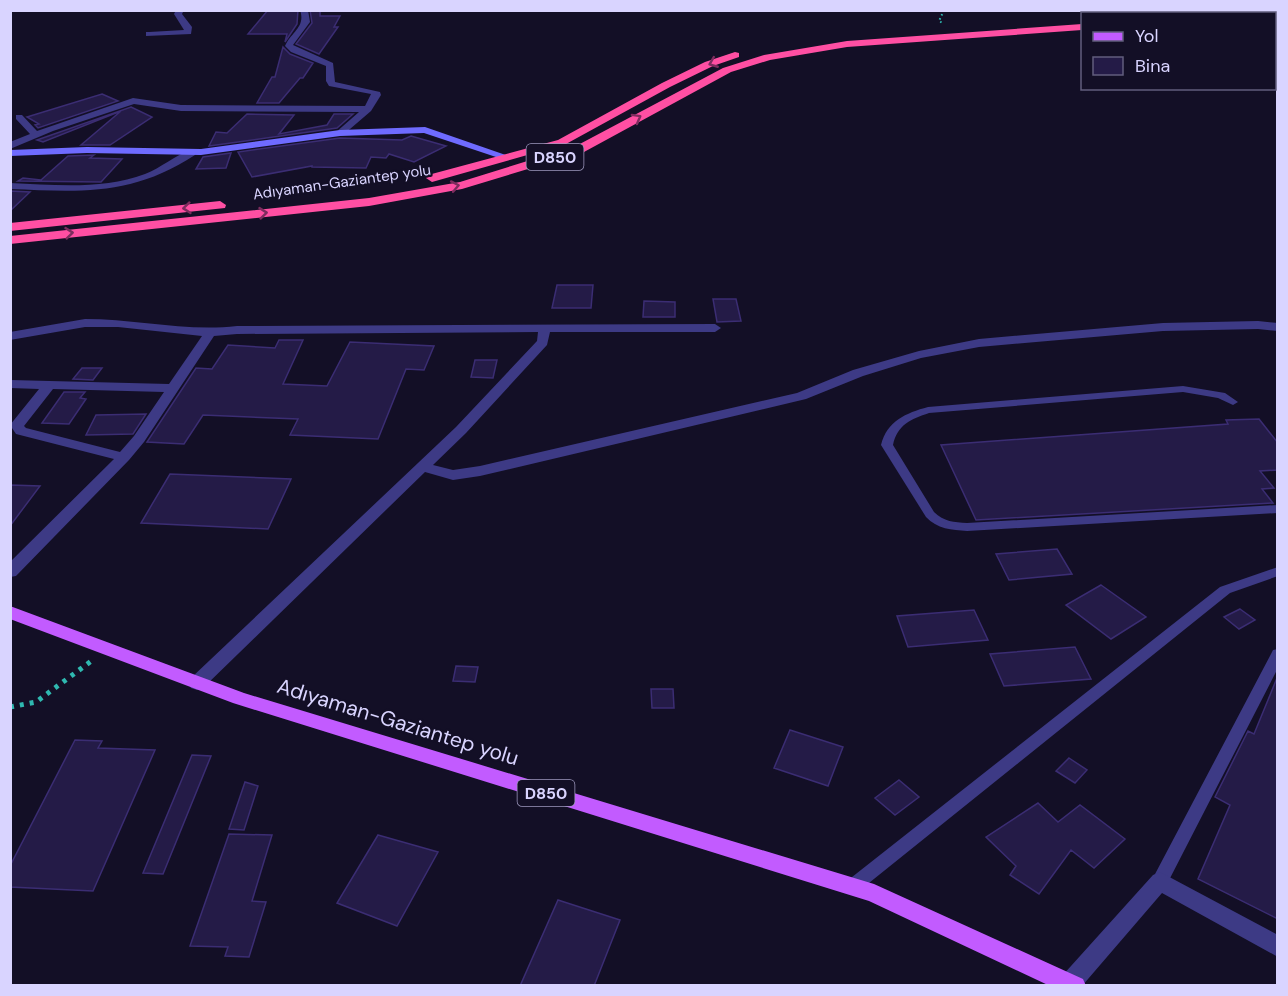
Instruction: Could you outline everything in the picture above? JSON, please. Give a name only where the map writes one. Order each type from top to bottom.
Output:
[{"type":"highway","points":[[1188,12],[1210,10]]},
{"type":"highway","name":"Adıyaman-Gaziantep yolu","points":[[419,180],[452,174],[562,142],[666,86],[732,56],[806,40],[1081,19]]},
{"type":"highway","name":"Adıyaman-Gaziantep yolu","points":[[10,240],[369,202],[462,185],[580,149],[716,75],[757,59],[792,51],[847,44],[1081,27]]},
{"type":"highway","points":[[10,227],[227,204]]},
{"type":"main road","name":"Adıyaman-Gaziantep yolu","points":[[10,612],[250,702],[874,893],[1073,984]]},
{"type":"street","points":[[149,34],[188,32],[178,14],[180,10]]},
{"type":"street","points":[[304,10],[307,16],[304,29],[290,41],[289,46],[330,65],[332,84],[375,92],[375,99],[368,109],[340,133]]},
{"type":"street","points":[[186,25],[200,23]]},
{"type":"street","points":[[10,146],[133,101],[181,108],[368,109]]},
{"type":"street","points":[[19,117],[36,135]]},
{"type":"street","points":[[10,153],[87,150],[191,153],[340,133],[425,130],[509,158]]},
{"type":"street","points":[[10,186],[88,187],[127,184],[149,176],[191,153]]},
{"type":"street","points":[[10,336],[85,323],[118,323],[210,333],[237,330],[715,328]]},
{"type":"street","points":[[423,467],[453,475],[480,471],[801,396],[858,373],[919,355],[979,343],[1163,327],[1258,325],[1278,327]]},
{"type":"street","points":[[197,683],[423,467],[543,342],[544,330]]},
{"type":"street","points":[[10,572],[124,457],[139,439],[210,333]]},
{"type":"street","points":[[10,384],[172,388]]},
{"type":"street","points":[[49,385],[22,417],[17,426],[21,431],[124,457]]},
{"type":"street","points":[[1073,984],[1160,881],[1278,947]]},
{"type":"lane","points":[[1233,402],[1221,395],[1183,389],[928,410],[903,419],[889,433],[888,444],[928,510],[936,520],[951,525],[967,527],[1278,509]]},
{"type":"lane","points":[[853,886],[1225,590],[1278,571]]},
{"type":"lane","points":[[1160,881],[1278,654]]},
{"type":"path","points":[[944,10],[939,21],[949,28]]},
{"type":"path","points":[[10,707],[36,702],[107,650]]},
{"type":"building","points":[[268,10],[298,10],[297,24],[285,42],[287,34],[248,34]]},
{"type":"building","points":[[310,10],[320,10],[320,16],[340,16],[334,27],[338,27],[319,54],[296,44],[312,23]]},
{"type":"building","points":[[283,47],[290,54],[313,63],[303,78],[300,78],[279,103],[257,103],[272,77],[275,77]]},
{"type":"building","points":[[102,94],[118,101],[38,128],[35,125],[39,124],[27,117]]},
{"type":"building","points":[[131,107],[152,117],[110,145],[81,145],[121,111],[43,142],[37,140]]},
{"type":"building","points":[[247,114],[294,115],[279,134],[327,125],[334,114],[353,114],[337,128],[209,146],[216,132],[227,133]]},
{"type":"building","points":[[411,136],[446,146],[414,162],[389,154],[386,158],[371,157],[366,168],[312,166],[252,177],[238,152],[340,138],[402,140]]},
{"type":"building","points":[[231,153],[226,168],[196,169],[203,157]]},
{"type":"building","points":[[94,155],[90,158],[122,159],[101,182],[18,181],[23,178],[41,180],[68,156]]},
{"type":"building","points":[[10,191],[30,192],[10,211]]},
{"type":"building","points":[[557,285],[593,285],[591,308],[552,308]]},
{"type":"building","points":[[713,299],[736,299],[741,321],[717,322]]},
{"type":"building","points":[[644,301],[675,302],[675,317],[643,317]]},
{"type":"building","points":[[279,340],[303,340],[283,384],[327,386],[350,342],[434,346],[424,370],[406,369],[378,439],[290,435],[298,419],[203,415],[184,444],[147,442],[196,368],[212,369],[228,345],[275,348]]},
{"type":"building","points":[[475,360],[497,360],[493,378],[471,377]]},
{"type":"building","points":[[82,368],[102,368],[93,380],[73,379]]},
{"type":"building","points":[[64,392],[85,392],[80,398],[86,399],[69,424],[42,423]]},
{"type":"building","points":[[146,414],[133,434],[86,435],[96,415]]},
{"type":"building","points":[[1259,419],[1278,443],[1278,470],[1260,471],[1274,488],[1262,489],[1273,503],[976,520],[941,445],[1228,424],[1226,420]]},
{"type":"building","points":[[170,474],[291,479],[268,529],[141,523]]},
{"type":"building","points":[[10,485],[40,486],[10,526]]},
{"type":"building","points":[[1057,549],[1072,574],[1009,580],[996,554]]},
{"type":"building","points":[[1101,585],[1146,617],[1111,639],[1066,605]]},
{"type":"building","points":[[1240,609],[1255,620],[1239,629],[1224,617]]},
{"type":"building","points":[[974,610],[988,640],[908,647],[897,616]]},
{"type":"building","points":[[1075,647],[1091,679],[1004,686],[990,654]]},
{"type":"building","points":[[456,666],[478,667],[475,682],[453,681]]},
{"type":"building","points":[[1277,678],[1278,919],[1198,879],[1230,805],[1215,797],[1248,731],[1254,734]]},
{"type":"building","points":[[651,689],[673,689],[674,708],[652,708]]},
{"type":"building","points":[[790,730],[843,747],[828,786],[774,768]]},
{"type":"building","points":[[75,740],[102,741],[98,748],[155,750],[93,891],[10,887],[10,866]]},
{"type":"building","points":[[192,755],[211,756],[163,874],[143,873]]},
{"type":"building","points":[[1069,758],[1087,770],[1075,783],[1056,771]]},
{"type":"building","points":[[899,780],[919,797],[895,815],[875,798]]},
{"type":"building","points":[[245,782],[258,786],[244,830],[229,829]]},
{"type":"building","points":[[1038,803],[1058,822],[1080,805],[1125,839],[1094,868],[1071,850],[1039,894],[1010,875],[1016,866],[986,837]]},
{"type":"building","points":[[229,834],[272,835],[252,901],[266,902],[249,957],[225,956],[228,947],[190,946]]},
{"type":"building","points":[[378,835],[438,852],[397,926],[337,903]]},
{"type":"building","points":[[558,900],[620,920],[594,986],[520,986]]}]
